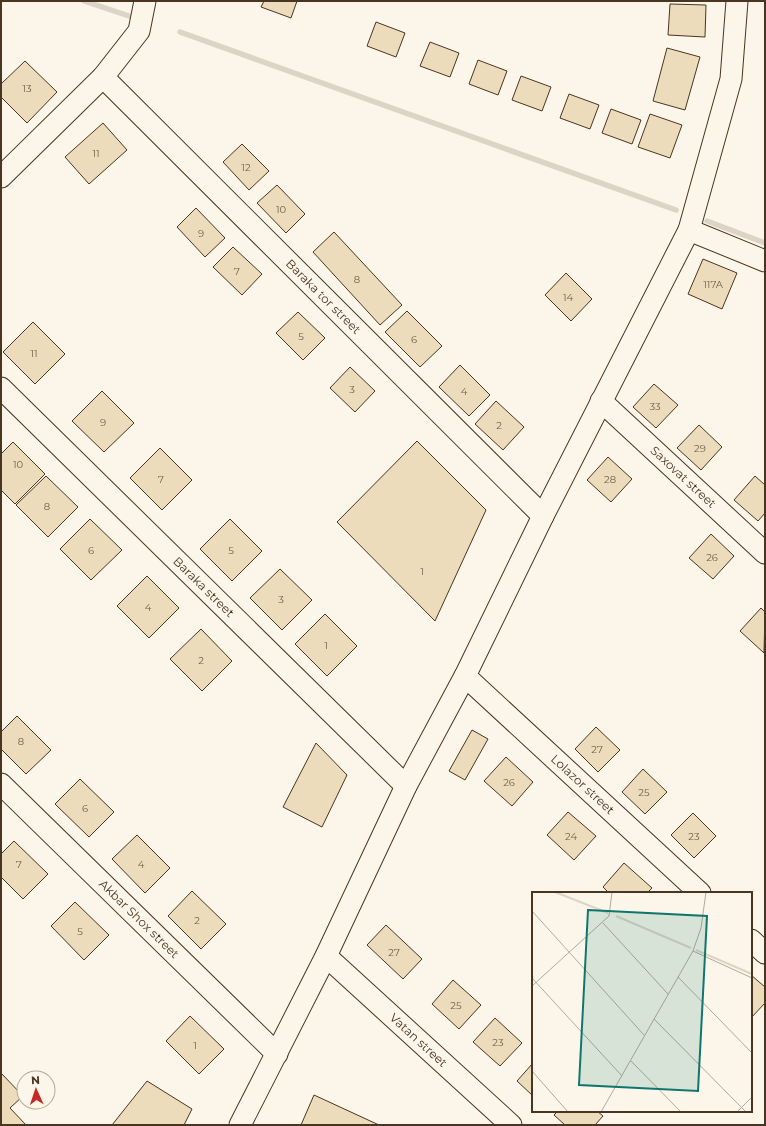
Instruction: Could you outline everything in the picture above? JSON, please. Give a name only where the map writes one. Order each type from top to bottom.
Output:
[{"type":"street","points":[[1,177],[103,77],[139,31],[145,1]]},
{"type":"street","points":[[240,1125],[326,956],[406,786],[465,676],[542,516],[689,230],[730,79],[737,1]]},
{"type":"street","name":"Baraka tor street","points":[[103,77],[542,516]]},
{"type":"street","points":[[689,230],[765,261]]},
{"type":"street","name":"Baraka street","points":[[1,388],[406,786]]},
{"type":"street","name":"Saxovat street","points":[[601,401],[765,553]]},
{"type":"street","name":"Lolazor street","points":[[465,676],[699,892]]},
{"type":"street","name":"Akbar Shox street","points":[[1,784],[277,1054]]},
{"type":"street","points":[[752,941],[765,953]]},
{"type":"street","name":"Vatan street","points":[[326,956],[511,1125]]},
{"type":"building","points":[[264,1],[297,1],[291,18],[261,7]]},
{"type":"building","points":[[670,4],[706,5],[705,37],[668,35]]},
{"type":"building","points":[[376,22],[405,33],[396,57],[367,46]]},
{"type":"building","points":[[430,42],[459,53],[450,77],[420,66]]},
{"type":"building","points":[[667,48],[700,57],[685,110],[653,101]]},
{"type":"building","points":[[478,60],[507,71],[498,95],[469,84]]},
{"type":"building","points":[[25,61],[57,92],[27,123],[1,97],[1,84]]},
{"type":"building","points":[[521,76],[551,87],[542,111],[512,100]]},
{"type":"building","points":[[569,94],[599,105],[590,129],[560,118]]},
{"type":"building","points":[[611,109],[641,120],[632,144],[602,133]]},
{"type":"building","points":[[650,114],[682,125],[670,158],[638,147]]},
{"type":"building","points":[[103,123],[127,150],[89,184],[65,157]]},
{"type":"building","points":[[242,144],[269,171],[249,190],[223,162]]},
{"type":"building","points":[[277,185],[305,214],[286,233],[257,203]]},
{"type":"building","points":[[196,208],[225,238],[205,257],[177,227]]},
{"type":"building","points":[[334,232],[402,305],[380,325],[313,252]]},
{"type":"building","points":[[233,247],[262,274],[242,295],[213,267]]},
{"type":"building","points":[[703,259],[737,273],[722,309],[688,294]]},
{"type":"building","points":[[566,273],[592,299],[571,321],[545,295]]},
{"type":"building","points":[[407,311],[442,346],[420,367],[385,332]]},
{"type":"building","points":[[298,312],[325,338],[303,360],[276,333]]},
{"type":"building","points":[[33,322],[65,354],[35,384],[3,352]]},
{"type":"building","points":[[460,365],[490,395],[469,416],[439,387]]},
{"type":"building","points":[[350,367],[375,391],[355,412],[330,388]]},
{"type":"building","points":[[654,384],[678,405],[656,428],[633,407]]},
{"type":"building","points":[[102,391],[134,423],[104,452],[72,421]]},
{"type":"building","points":[[496,401],[524,427],[503,450],[475,424]]},
{"type":"building","points":[[699,425],[722,447],[701,470],[677,448]]},
{"type":"building","points":[[417,441],[486,510],[435,621],[337,522]]},
{"type":"building","points":[[13,442],[45,474],[15,504],[1,490],[1,454]]},
{"type":"building","points":[[160,448],[192,480],[162,510],[130,478]]},
{"type":"building","points":[[608,457],[632,479],[611,502],[587,480]]},
{"type":"building","points":[[46,476],[78,507],[48,537],[16,505]]},
{"type":"building","points":[[755,476],[765,485],[765,513],[758,521],[734,500]]},
{"type":"building","points":[[90,519],[122,550],[91,580],[60,549]]},
{"type":"building","points":[[230,519],[262,551],[232,581],[200,549]]},
{"type":"building","points":[[711,534],[734,556],[713,579],[689,558]]},
{"type":"building","points":[[280,569],[312,600],[282,630],[250,598]]},
{"type":"building","points":[[147,576],[179,608],[149,638],[117,606]]},
{"type":"building","points":[[761,608],[765,612],[764,653],[740,631]]},
{"type":"building","points":[[325,614],[357,646],[327,676],[295,644]]},
{"type":"building","points":[[201,629],[232,661],[202,691],[170,659]]},
{"type":"building","points":[[17,716],[51,750],[26,774],[1,749],[1,732]]},
{"type":"building","points":[[596,727],[620,750],[598,772],[575,749]]},
{"type":"building","points":[[472,730],[488,739],[465,780],[449,771]]},
{"type":"building","points":[[316,743],[347,775],[322,827],[283,807]]},
{"type":"building","points":[[506,757],[533,782],[512,806],[484,781]]},
{"type":"building","points":[[643,769],[667,792],[645,814],[622,792]]},
{"type":"building","points":[[80,779],[114,812],[89,837],[55,804]]},
{"type":"building","points":[[568,812],[596,836],[574,860],[547,835]]},
{"type":"building","points":[[693,813],[716,836],[694,858],[671,835]]},
{"type":"building","points":[[137,835],[170,868],[145,893],[112,859]]},
{"type":"building","points":[[14,841],[48,874],[23,899],[1,877],[1,854]]},
{"type":"building","points":[[624,863],[652,888],[648,892],[608,892],[603,887]]},
{"type":"building","points":[[192,891],[226,924],[201,949],[168,916]]},
{"type":"building","points":[[75,902],[109,935],[84,960],[51,926]]},
{"type":"building","points":[[386,925],[422,959],[403,979],[367,945]]},
{"type":"building","points":[[752,976],[765,987],[765,1003],[752,1017]]},
{"type":"building","points":[[453,980],[481,1005],[459,1029],[432,1004]]},
{"type":"building","points":[[190,1016],[224,1049],[199,1074],[166,1041]]},
{"type":"building","points":[[495,1018],[522,1043],[500,1066],[473,1042]]},
{"type":"building","points":[[532,1064],[532,1095],[517,1081]]},
{"type":"building","points":[[1,1073],[16,1089],[16,1102],[10,1108],[26,1125],[1,1125]]},
{"type":"building","points":[[147,1081],[192,1109],[184,1125],[112,1125]]},
{"type":"building","points":[[314,1095],[379,1125],[301,1125]]},
{"type":"building","points":[[557,1112],[598,1112],[603,1116],[595,1125],[565,1125],[554,1115]]},
{"type":"waterway","points":[[84,1],[138,19]]},
{"type":"waterway","points":[[180,32],[676,210]]},
{"type":"waterway","points":[[707,221],[765,243]]}]
